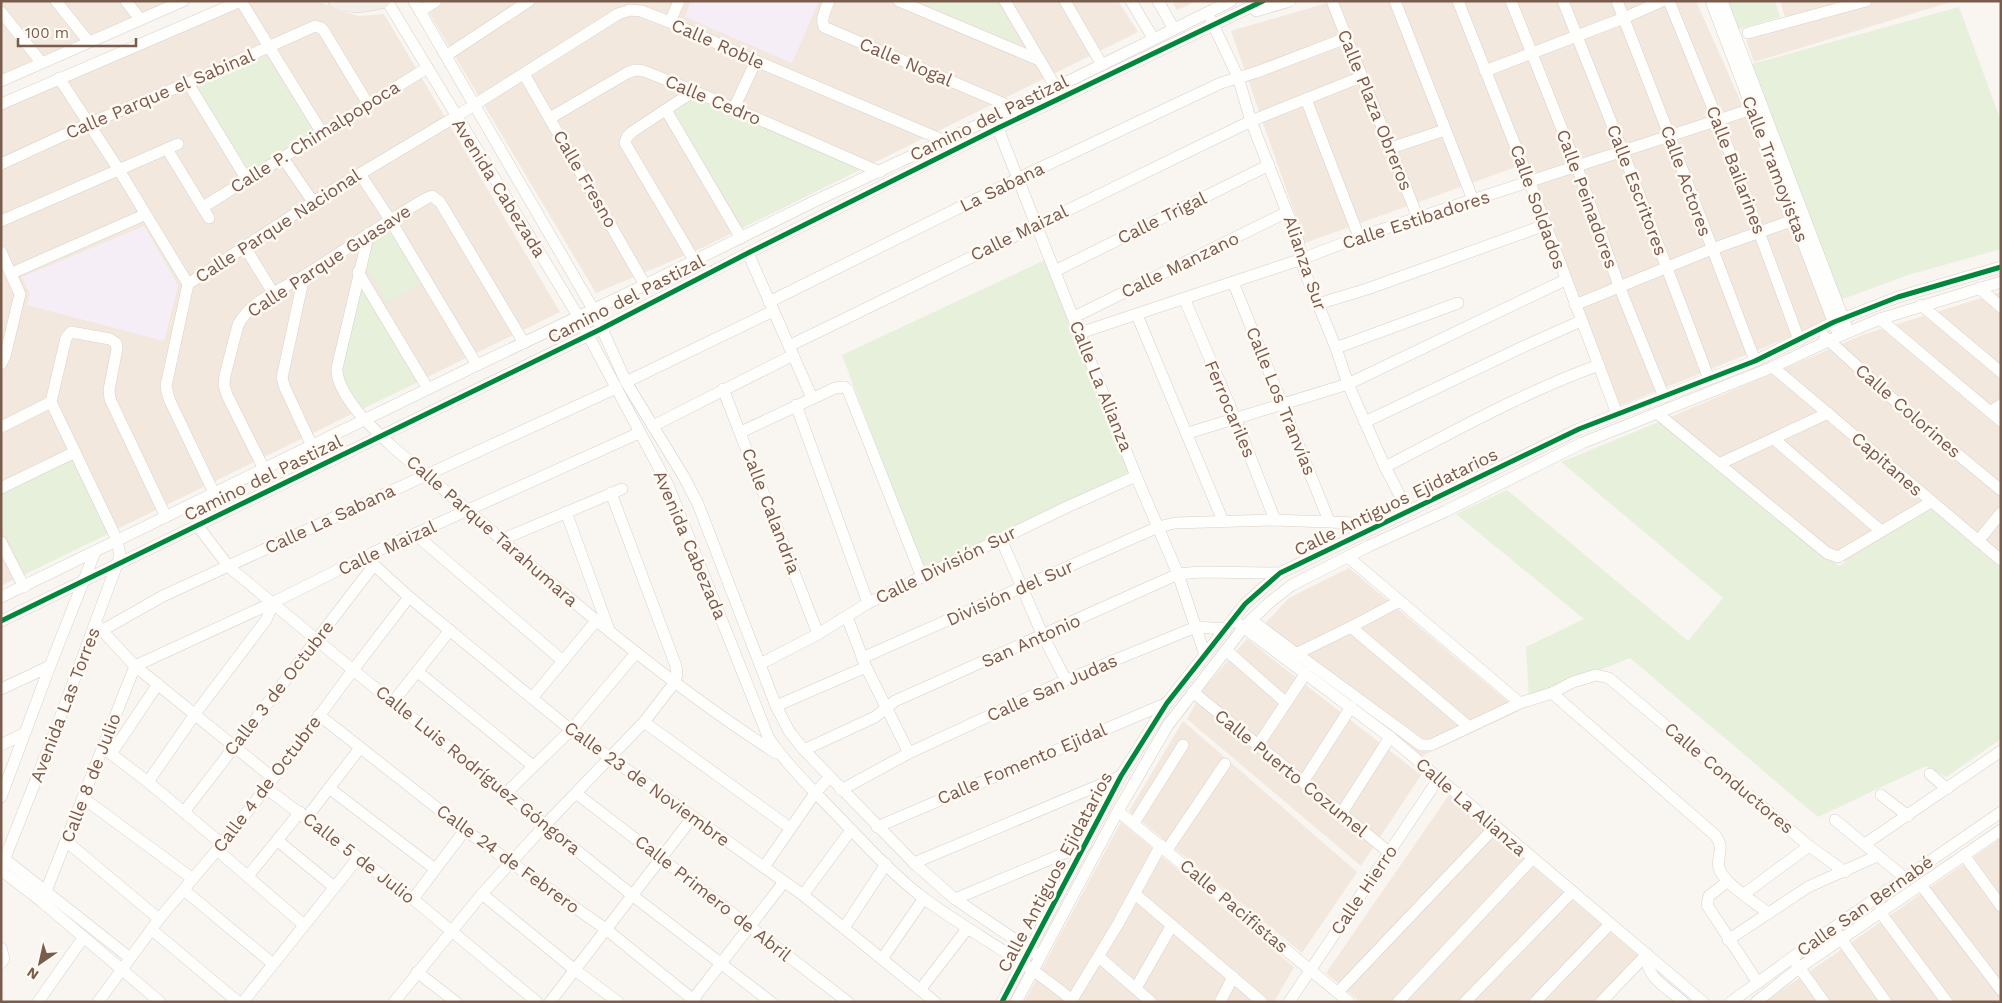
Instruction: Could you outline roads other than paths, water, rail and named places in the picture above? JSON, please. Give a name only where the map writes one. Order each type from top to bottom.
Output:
[{"type":"main road","points":[[335,1],[342,4],[365,6],[383,1]]},
{"type":"street","points":[[56,1],[88,41]]},
{"type":"street","points":[[126,1],[140,19]]},
{"type":"street","points":[[1,80],[183,1]]},
{"type":"street","points":[[1,104],[241,1],[322,133]]},
{"type":"street","name":"Avenida Cabezada","points":[[387,1],[455,117],[589,335],[621,385],[653,426],[684,477],[698,504],[776,706],[789,731],[829,778],[914,864],[954,899],[1040,956]]},
{"type":"street","points":[[417,6],[436,1]]},
{"type":"street","points":[[447,55],[530,1]]},
{"type":"street","points":[[670,22],[679,1]]},
{"type":"street","name":"Calle Nogal","points":[[829,1],[823,17],[822,23],[824,27],[1014,108]]},
{"type":"street","points":[[899,1],[1039,60]]},
{"type":"street","points":[[1005,1],[1055,86]]},
{"type":"street","points":[[1066,1],[1102,65]]},
{"type":"street","points":[[1131,1],[1153,38]]},
{"type":"street","points":[[1158,1],[1174,29]]},
{"type":"street","name":"Camino del Pastizal","points":[[1,597],[694,260],[945,141],[996,123],[1014,108],[1055,86],[1102,65],[1153,38],[1231,1]]},
{"type":"street","name":"Camino del Pastizal","points":[[1,621],[589,335],[996,123],[1213,26],[1263,1]]},
{"type":"street","points":[[1245,10],[1250,12],[1290,1]]},
{"type":"street","name":"Calle Plaza Obreros","points":[[1332,1],[1418,218]]},
{"type":"street","points":[[1395,1],[1473,200]]},
{"type":"street","name":"Calle Soldados","points":[[1458,1],[1530,183],[1574,305],[1617,414]]},
{"type":"street","name":"Calle Peinadores","points":[[1511,1],[1577,167],[1619,286],[1664,397]]},
{"type":"street","name":"Calle Escritores","points":[[1563,1],[1624,152],[1709,379]]},
{"type":"street","name":"Calle Actores","points":[[1617,1],[1754,361]]},
{"type":"street","points":[[1485,71],[1624,18],[1662,1]]},
{"type":"street","name":"Calle Bailarines","points":[[1669,1],[1718,121],[1799,340]]},
{"type":"street","name":"Calle Tramoyistas","points":[[1711,1],[1794,220],[1839,320]]},
{"type":"street","name":"Calle Tramoyistas","points":[[1722,1],[1843,334]]},
{"type":"street","points":[[1748,33],[1866,1]]},
{"type":"street","name":"Avenida Cabezada","points":[[417,6],[593,309],[639,433],[668,485],[769,739],[781,757],[851,830],[924,898],[967,929],[1033,969],[1073,1001]]},
{"type":"street","name":"Calle Roble","points":[[475,104],[618,14],[630,10],[641,11],[670,22],[756,61],[945,141]]},
{"type":"street","points":[[1,12],[41,62]]},
{"type":"street","name":"Alianza Sur","points":[[1208,12],[1238,78],[1251,121],[1298,240],[1304,270],[1336,348],[1348,384],[1385,467],[1408,511]]},
{"type":"street","name":"Calle Parque el Sabinal","points":[[1,164],[314,27],[320,27],[324,31],[368,104]]},
{"type":"street","name":"La Sabana","points":[[771,307],[1019,178],[1220,83],[1257,72],[1346,38]]},
{"type":"street","points":[[734,108],[756,61]]},
{"type":"street","name":"Calle P. Chimalpopoca","points":[[203,207],[427,68]]},
{"type":"street","name":"Calle Cedro","points":[[550,118],[627,73],[635,70],[644,71],[880,172]]},
{"type":"street","name":"Calle Fresno","points":[[524,74],[645,285]]},
{"type":"street","name":"Calle Maizal","points":[[653,426],[724,389],[791,350],[1036,225],[1251,121],[1362,77]]},
{"type":"street","points":[[59,78],[119,170],[144,215],[188,284]]},
{"type":"street","points":[[188,83],[248,180]]},
{"type":"street","points":[[694,91],[632,132],[627,137],[626,144],[694,260]]},
{"type":"street","points":[[1306,99],[1359,237]]},
{"type":"street","name":"Calle Parque Nacional","points":[[214,493],[169,399],[166,386],[188,284],[313,202],[475,104]]},
{"type":"street","name":"Calle Estibadores","points":[[1080,333],[1302,259],[1359,237],[1530,183],[1752,109]]},
{"type":"street","points":[[666,110],[741,238]]},
{"type":"street","name":"Calle La Alianza","points":[[996,123],[1136,476],[1178,574],[1205,655]]},
{"type":"street","points":[[1391,148],[1445,130]]},
{"type":"street","points":[[1,221],[178,144]]},
{"type":"street","points":[[167,149],[209,218]]},
{"type":"street","points":[[283,158],[313,202]]},
{"type":"street","name":"Calle Trigal","points":[[1055,271],[1269,165]]},
{"type":"street","points":[[360,174],[390,219],[478,365]]},
{"type":"street","name":"Calle Parque Guasave","points":[[264,469],[224,385],[238,325],[242,317],[273,293],[304,276],[390,219],[427,198],[432,196],[440,202],[524,343]]},
{"type":"street","name":"Calle Manzano","points":[[1074,317],[1287,212]]},
{"type":"street","points":[[12,273],[144,215]]},
{"type":"street","points":[[1574,305],[1712,249],[1794,220]]},
{"type":"street","points":[[1318,304],[1370,288],[1545,225]]},
{"type":"street","name":"Calle Parque Tarahumara","points":[[369,233],[358,272],[337,375],[356,410],[425,475],[596,621],[751,738],[781,757]]},
{"type":"street","points":[[245,248],[273,293]]},
{"type":"street","points":[[1,252],[12,273],[20,298],[5,356],[1,364]]},
{"type":"street","points":[[748,253],[812,398]]},
{"type":"street","points":[[547,266],[561,256]]},
{"type":"street","name":"Calle Antiguos Ejidatarios","points":[[1002,1002],[1121,776],[1168,703],[1234,619],[1257,593],[1280,574],[1578,429],[1754,361],[1839,320],[1898,297],[2001,266]]},
{"type":"street","points":[[358,272],[428,389]]},
{"type":"street","points":[[304,276],[282,378],[312,446]]},
{"type":"street","points":[[1188,433],[1348,384],[1565,280]]},
{"type":"street","name":"Calle Los Tranvías","points":[[1233,282],[1329,521]]},
{"type":"street","name":"Calle Antiguos Ejidatarios","points":[[1016,1002],[1118,811],[1168,725],[1248,624],[1270,602],[1292,585],[1582,443],[1774,367],[1843,334],[1880,319],[2001,282]]},
{"type":"street","points":[[1979,288],[2001,307]]},
{"type":"street","name":"Ferrocariles","points":[[1184,298],[1235,418],[1275,520]]},
{"type":"street","points":[[1336,348],[1458,303]]},
{"type":"street","points":[[1921,305],[2001,372]]},
{"type":"street","name":"Calle La Sabana","points":[[98,627],[621,385],[771,307]]},
{"type":"street","points":[[1137,314],[1223,521]]},
{"type":"street","points":[[1880,319],[2001,421]]},
{"type":"street","points":[[1365,422],[1581,321]]},
{"type":"street","name":"Calle Colorines","points":[[1820,329],[1828,341],[1916,420],[2001,490]]},
{"type":"street","points":[[117,540],[51,402],[68,334],[74,331],[115,342],[117,349],[109,390],[110,399],[166,517]]},
{"type":"street","points":[[1385,467],[1518,398],[1558,380],[1599,365]]},
{"type":"street","name":"Capitanes","points":[[1774,367],[2001,560]]},
{"type":"street","points":[[741,432],[796,405],[840,387],[848,390],[922,577]]},
{"type":"street","name":"Calle Calandria","points":[[724,389],[818,634]]},
{"type":"street","points":[[1,426],[51,402]]},
{"type":"street","points":[[796,405],[868,603]]},
{"type":"street","points":[[1990,412],[2001,405]]},
{"type":"street","points":[[1657,413],[1827,553],[1838,557],[1931,502]]},
{"type":"street","points":[[1719,464],[1828,413]]},
{"type":"street","name":"Calle Maizal","points":[[135,666],[255,609],[371,560],[416,535],[468,510],[639,433]]},
{"type":"street","points":[[1774,439],[1881,531]]},
{"type":"street","points":[[1,488],[75,452]]},
{"type":"street","name":"Calle División Sur","points":[[760,664],[818,634],[868,603],[1136,476]]},
{"type":"street","points":[[394,1002],[482,894],[644,722],[675,682],[677,674],[676,666],[617,491],[501,540]]},
{"type":"street","points":[[566,512],[610,631]]},
{"type":"street","points":[[1978,540],[2001,513]]},
{"type":"street","name":"División del Sur","points":[[776,706],[1022,587],[1158,527],[1175,523],[1275,520],[1380,524]]},
{"type":"street","name":"Calle Luis Rodríguez Góngora","points":[[197,525],[229,566],[353,670],[632,895],[771,1002]]},
{"type":"street","points":[[416,535],[563,661]]},
{"type":"street","points":[[1001,539],[1043,636],[1066,680]]},
{"type":"street","name":"Avenida Las Torres","points":[[2,863],[98,627],[118,564],[120,551],[117,540]]},
{"type":"street","points":[[1,542],[24,587]]},
{"type":"street","name":"Avenida Las Torres","points":[[1,796],[95,552]]},
{"type":"street","points":[[1348,557],[1520,703]]},
{"type":"street","name":"Calle 23 de Noviembre","points":[[371,560],[409,597],[571,730],[692,818],[803,895],[934,1002]]},
{"type":"street","name":"Calle 3 de Octubre","points":[[184,812],[317,639],[371,560]]},
{"type":"street","points":[[1178,574],[1200,572],[1280,574]]},
{"type":"street","name":"San Antonio","points":[[804,750],[875,717],[895,701],[1178,574]]},
{"type":"street","name":"Calle 4 de Octubre","points":[[98,1002],[151,929],[220,847],[270,783],[409,597]]},
{"type":"street","points":[[1298,653],[1351,628],[1400,601]]},
{"type":"street","points":[[148,782],[195,714],[266,620],[274,602]]},
{"type":"street","points":[[847,617],[864,663],[909,753]]},
{"type":"street","name":"Calle La Alianza","points":[[1234,619],[1248,624],[1306,673],[1390,737],[1703,1002]]},
{"type":"street","points":[[532,698],[596,621]]},
{"type":"street","points":[[1248,624],[1298,653],[1415,743],[1426,746],[1469,728],[1520,703],[1552,694],[1716,835],[1722,847],[1719,867],[1721,874],[1768,913]]},
{"type":"street","name":"Calle 5 de Julio","points":[[98,627],[135,666],[233,747],[303,815],[413,900],[535,1001]]},
{"type":"street","points":[[1196,627],[1226,629]]},
{"type":"street","name":"Calle San Judas","points":[[841,790],[909,753],[1066,680],[1196,627]]},
{"type":"street","points":[[1351,628],[1469,728]]},
{"type":"street","points":[[393,702],[450,630]]},
{"type":"street","points":[[1226,650],[1285,702]]},
{"type":"street","points":[[506,793],[571,730],[636,653]]},
{"type":"street","points":[[1,690],[50,666]]},
{"type":"street","name":"Calle 8 de Julio","points":[[46,891],[83,798],[106,750],[135,666]]},
{"type":"street","points":[[418,672],[533,766]]},
{"type":"street","points":[[1258,745],[1306,673]]},
{"type":"street","name":"Calle Conductores","points":[[1552,694],[1573,682],[1596,675],[1604,675],[1614,681],[1809,846],[1845,872]]},
{"type":"street","points":[[158,684],[106,750],[184,812],[248,876],[304,924]]},
{"type":"street","name":"Calle Puerto Cozumel","points":[[1193,692],[1390,854]]},
{"type":"street","name":"Calle Fomento Ejidal","points":[[877,827],[1168,703]]},
{"type":"street","points":[[1303,782],[1351,707]]},
{"type":"street","name":"Calle 24 de Febrero","points":[[320,715],[465,830],[606,930],[693,1001]]},
{"type":"street","points":[[644,722],[790,828]]},
{"type":"street","points":[[1,745],[25,733]]},
{"type":"street","points":[[1342,814],[1390,737]]},
{"type":"street","points":[[1134,823],[1183,745]]},
{"type":"street","points":[[248,876],[278,841],[329,788],[360,748]]},
{"type":"street","points":[[1865,844],[2001,751]]},
{"type":"street","points":[[1073,1001],[1164,848],[1225,764]]},
{"type":"street","points":[[1930,774],[1947,789]]},
{"type":"street","points":[[914,864],[1121,776]]},
{"type":"street","points":[[764,867],[790,828],[829,778]]},
{"type":"street","name":"Calle Hierro","points":[[1289,1002],[1390,854],[1439,778]]},
{"type":"street","points":[[329,788],[435,869]]},
{"type":"street","name":"Calle Primero de Abril","points":[[577,794],[848,1002]]},
{"type":"street","points":[[1881,795],[1908,816]]},
{"type":"street","points":[[83,798],[193,879]]},
{"type":"street","name":"Calle Pacifistas","points":[[1118,811],[1349,1002]]},
{"type":"street","name":"Calle San Bernabé","points":[[1731,1002],[1833,928],[2001,812]]},
{"type":"street","points":[[550,1002],[692,818]]},
{"type":"street","points":[[1835,820],[1905,878]]},
{"type":"street","points":[[1338,992],[1495,827]]},
{"type":"street","points":[[413,900],[465,830]]},
{"type":"street","points":[[803,895],[851,830]]},
{"type":"street","name":"Calle San Bernabé","points":[[1759,1001],[1799,968],[2001,830]]},
{"type":"street","points":[[66,841],[159,919]]},
{"type":"street","points":[[278,841],[334,888]]},
{"type":"street","points":[[954,899],[1086,844]]},
{"type":"street","points":[[1744,894],[1809,846]]},
{"type":"street","points":[[1964,855],[2001,906]]},
{"type":"street","points":[[1728,940],[1808,887],[1877,856]]},
{"type":"street","points":[[243,1002],[358,858]]},
{"type":"street","points":[[1398,1002],[1532,859]]},
{"type":"street","points":[[2,863],[46,891],[130,958]]},
{"type":"street","points":[[2,863],[83,938],[160,1002]]},
{"type":"street","points":[[844,928],[886,864]]},
{"type":"street","points":[[1728,881],[1709,896],[1707,905],[1728,940],[1758,982]]},
{"type":"street","points":[[693,1001],[784,882]]},
{"type":"street","points":[[1921,885],[2001,990]]},
{"type":"street","points":[[184,890],[274,964]]},
{"type":"street","points":[[1465,1002],[1572,892]]},
{"type":"street","points":[[482,894],[575,970],[618,1002]]},
{"type":"street","points":[[1135,894],[1262,1002]]},
{"type":"street","points":[[882,959],[924,898]]},
{"type":"street","points":[[1880,912],[1947,1002]]},
{"type":"street","points":[[1535,1002],[1610,924]]},
{"type":"street","points":[[1136,988],[1172,925]]},
{"type":"street","points":[[1833,928],[1886,1002]]},
{"type":"street","points":[[151,929],[238,1002]]},
{"type":"street","points":[[920,990],[967,929]]},
{"type":"street","points":[[38,1002],[83,938]]},
{"type":"street","points":[[1,948],[4,959],[1,963]]},
{"type":"street","points":[[1601,1002],[1647,954]]},
{"type":"street","points":[[1647,954],[1647,967],[1653,976],[1683,1002]]},
{"type":"street","points":[[1099,957],[1151,1002]]},
{"type":"street","points":[[1792,957],[1824,1002]]},
{"type":"street","points":[[417,972],[456,1002]]},
{"type":"street","points":[[1220,1002],[1233,977]]}]
